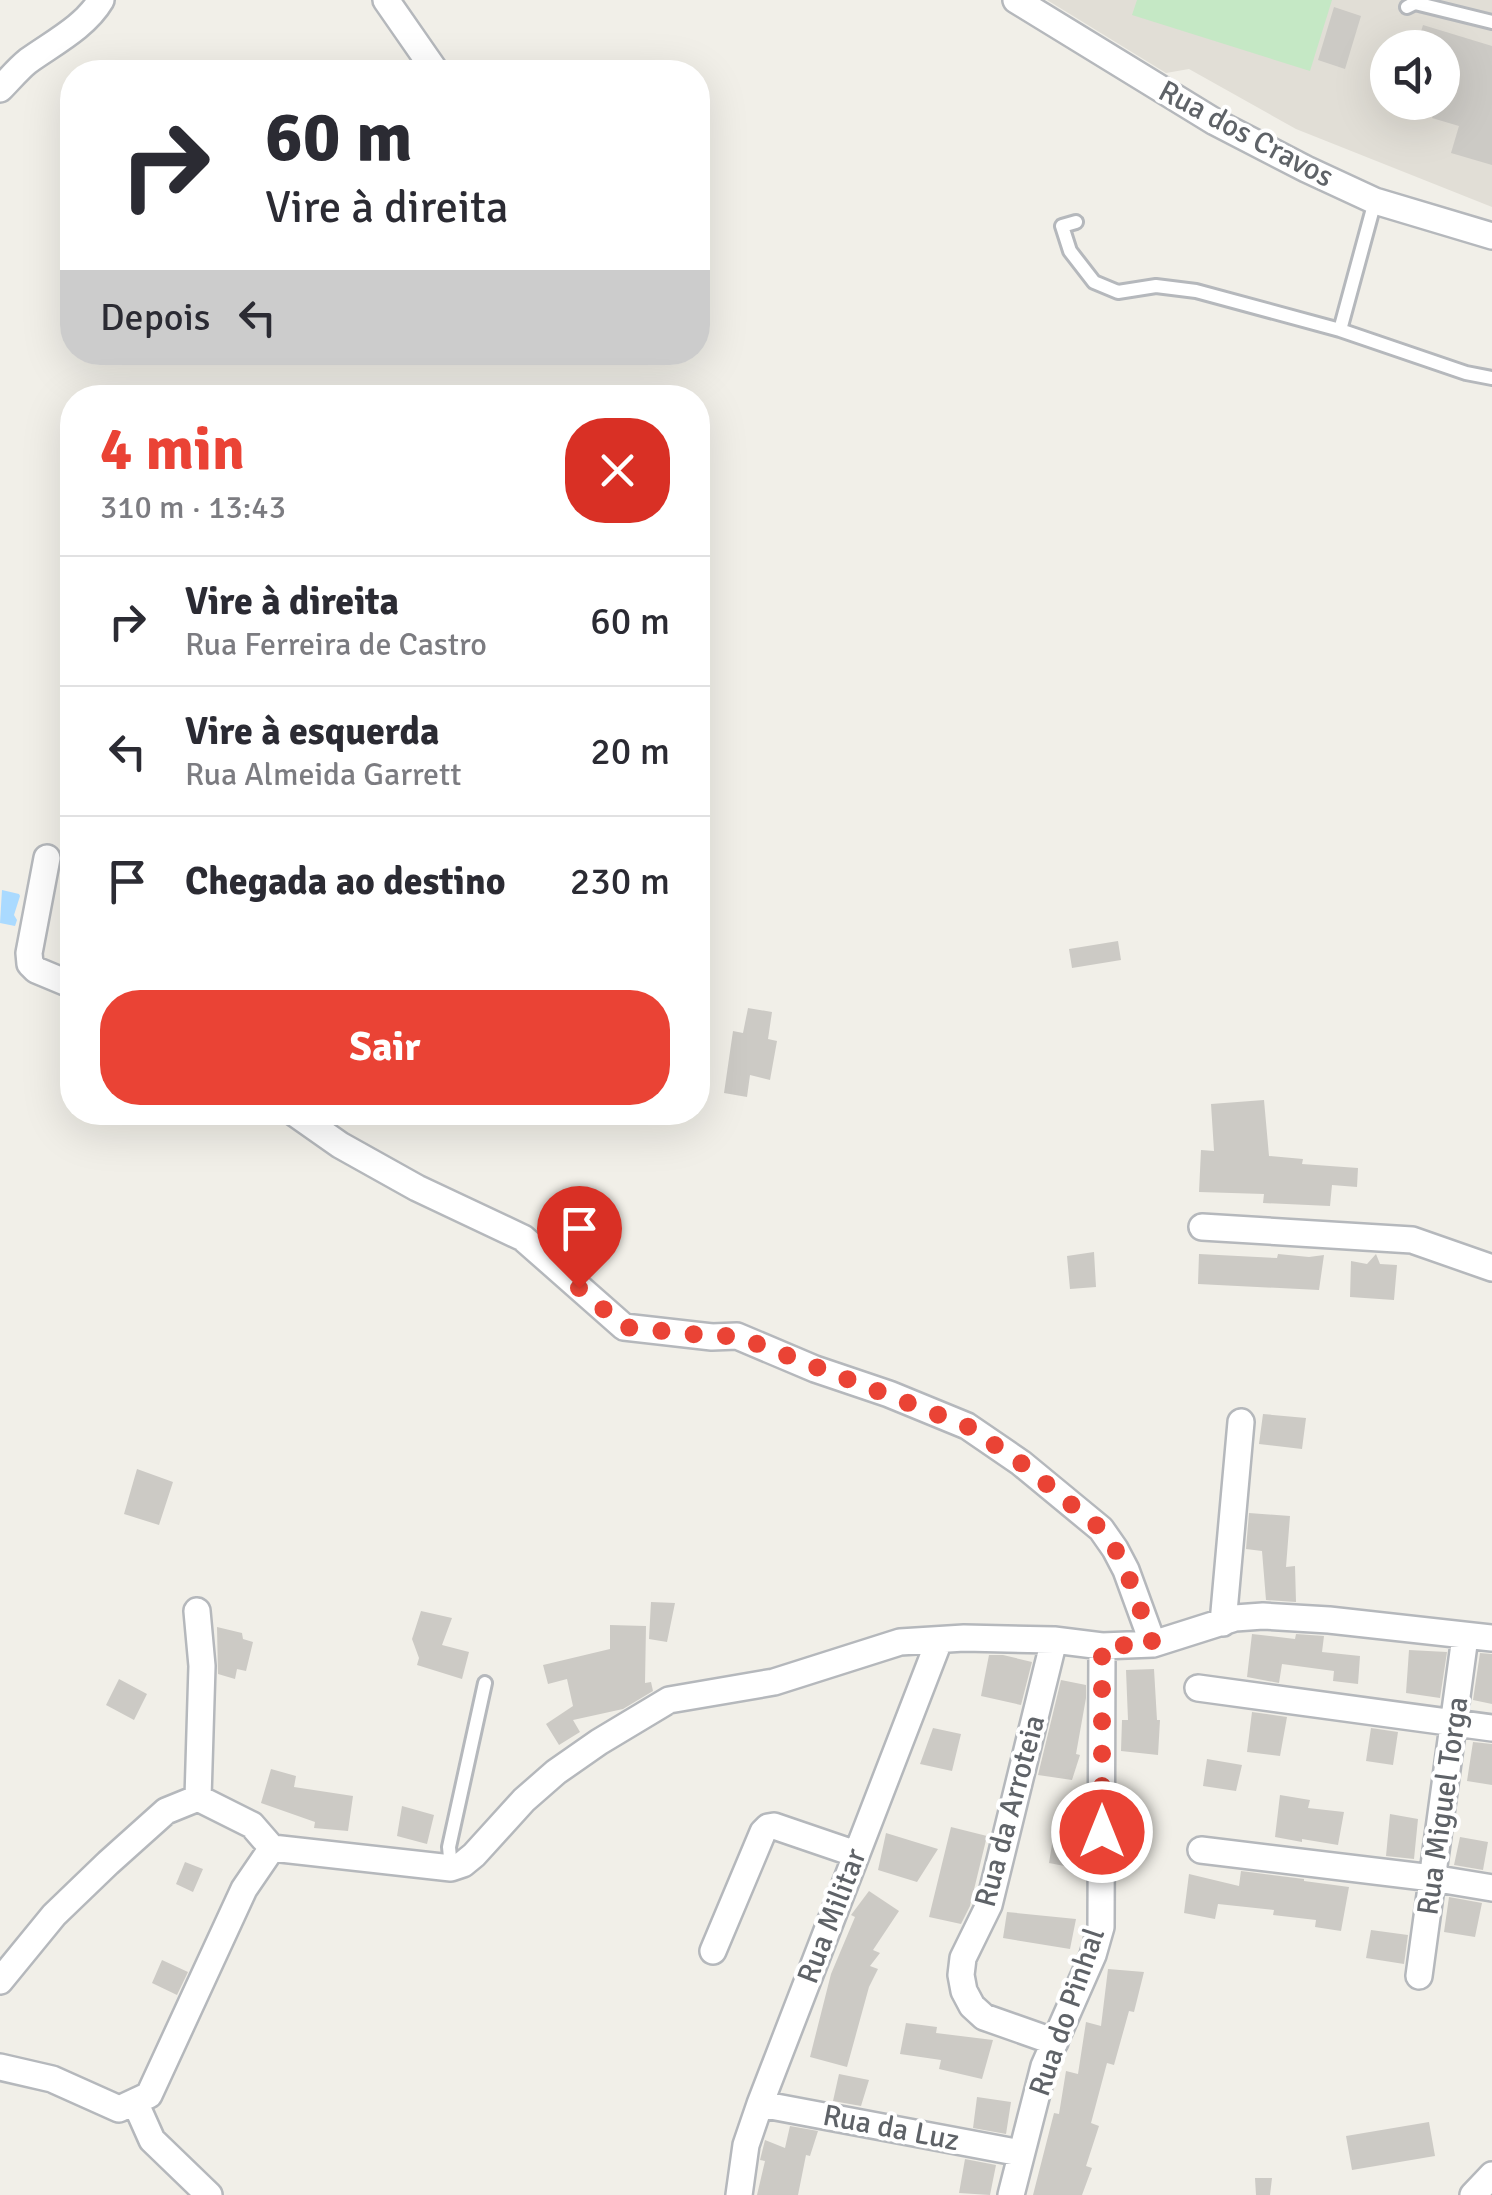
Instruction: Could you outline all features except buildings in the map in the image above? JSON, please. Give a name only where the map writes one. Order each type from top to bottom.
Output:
[{"type":"street","points":[[0,89],[25,64],[94,11],[100,0]]},
{"type":"street","points":[[386,0],[428,60]]},
{"type":"street","name":"Rua dos Cravos","points":[[1016,0],[1215,122],[1306,170],[1375,200],[1492,236]]},
{"type":"street","points":[[47,858],[30,964],[60,980]]},
{"type":"street","points":[[312,1125],[417,1188],[523,1238],[624,1327],[737,1336],[967,1426],[1021,1463],[1101,1529],[1126,1570],[1153,1644]]},
{"type":"street","points":[[1202,1226],[1412,1240],[1492,1268]]},
{"type":"street","points":[[1222,1622],[1241,1422]]},
{"type":"street","points":[[196,1611],[202,1666],[198,1798]]},
{"type":"street","points":[[0,1981],[54,1915],[108,1863],[166,1811],[198,1798],[252,1825],[272,1848],[451,1868],[474,1856],[524,1800],[556,1772],[670,1700],[774,1682],[900,1642],[964,1638],[1054,1640],[1102,1646],[1153,1644],[1249,1617],[1294,1617],[1492,1638]]},
{"type":"street","name":"Rua Miguel Torga","points":[[1420,1976],[1466,1637]]},
{"type":"street","name":"Rua da Arroteia","points":[[1054,1640],[989,1906],[963,1958],[961,1975],[972,2006],[984,2017],[1054,2042]]},
{"type":"street","name":"Rua Militar","points":[[738,2195],[746,2145],[760,2104],[939,1641]]},
{"type":"street","name":"Rua do Pinhal","points":[[1010,2195],[1044,2066],[1093,1955],[1100,1927],[1102,1646]]},
{"type":"street","points":[[1198,1688],[1492,1728]]},
{"type":"street","points":[[714,1951],[768,1827],[856,1854]]},
{"type":"street","points":[[0,2068],[52,2079],[119,2109],[149,2095],[244,1889],[272,1848]]},
{"type":"street","points":[[1201,1850],[1492,1888]]},
{"type":"street","points":[[135,2102],[152,2140],[210,2195]]},
{"type":"street","name":"Rua da Luz","points":[[760,2104],[1022,2153]]},
{"type":"street","points":[[1473,2195],[1492,2175]]},
{"type":"lane","points":[[1407,7],[1415,3],[1492,22]]},
{"type":"lane","points":[[1340,330],[1375,200]]},
{"type":"lane","points":[[1076,222],[1062,226],[1070,251],[1094,282],[1118,292],[1156,286],[1196,290],[1492,378]]},
{"type":"lane","points":[[451,1868],[448,1846],[485,1683]]},
{"type":"shaded area","points":[[1047,0],[1492,0],[1492,207],[1296,129],[1189,69],[1166,73]]},
{"type":"green space","points":[[1137,0],[1332,0],[1310,71],[1132,15]]},
{"type":"water","points":[[2,890],[20,896],[15,926],[0,923]]},
{"type":"route","points":[[579,1288],[624,1327],[737,1336],[967,1426],[1021,1463],[1101,1529],[1126,1570],[1153,1644],[1102,1646],[1102,1832]]}]
